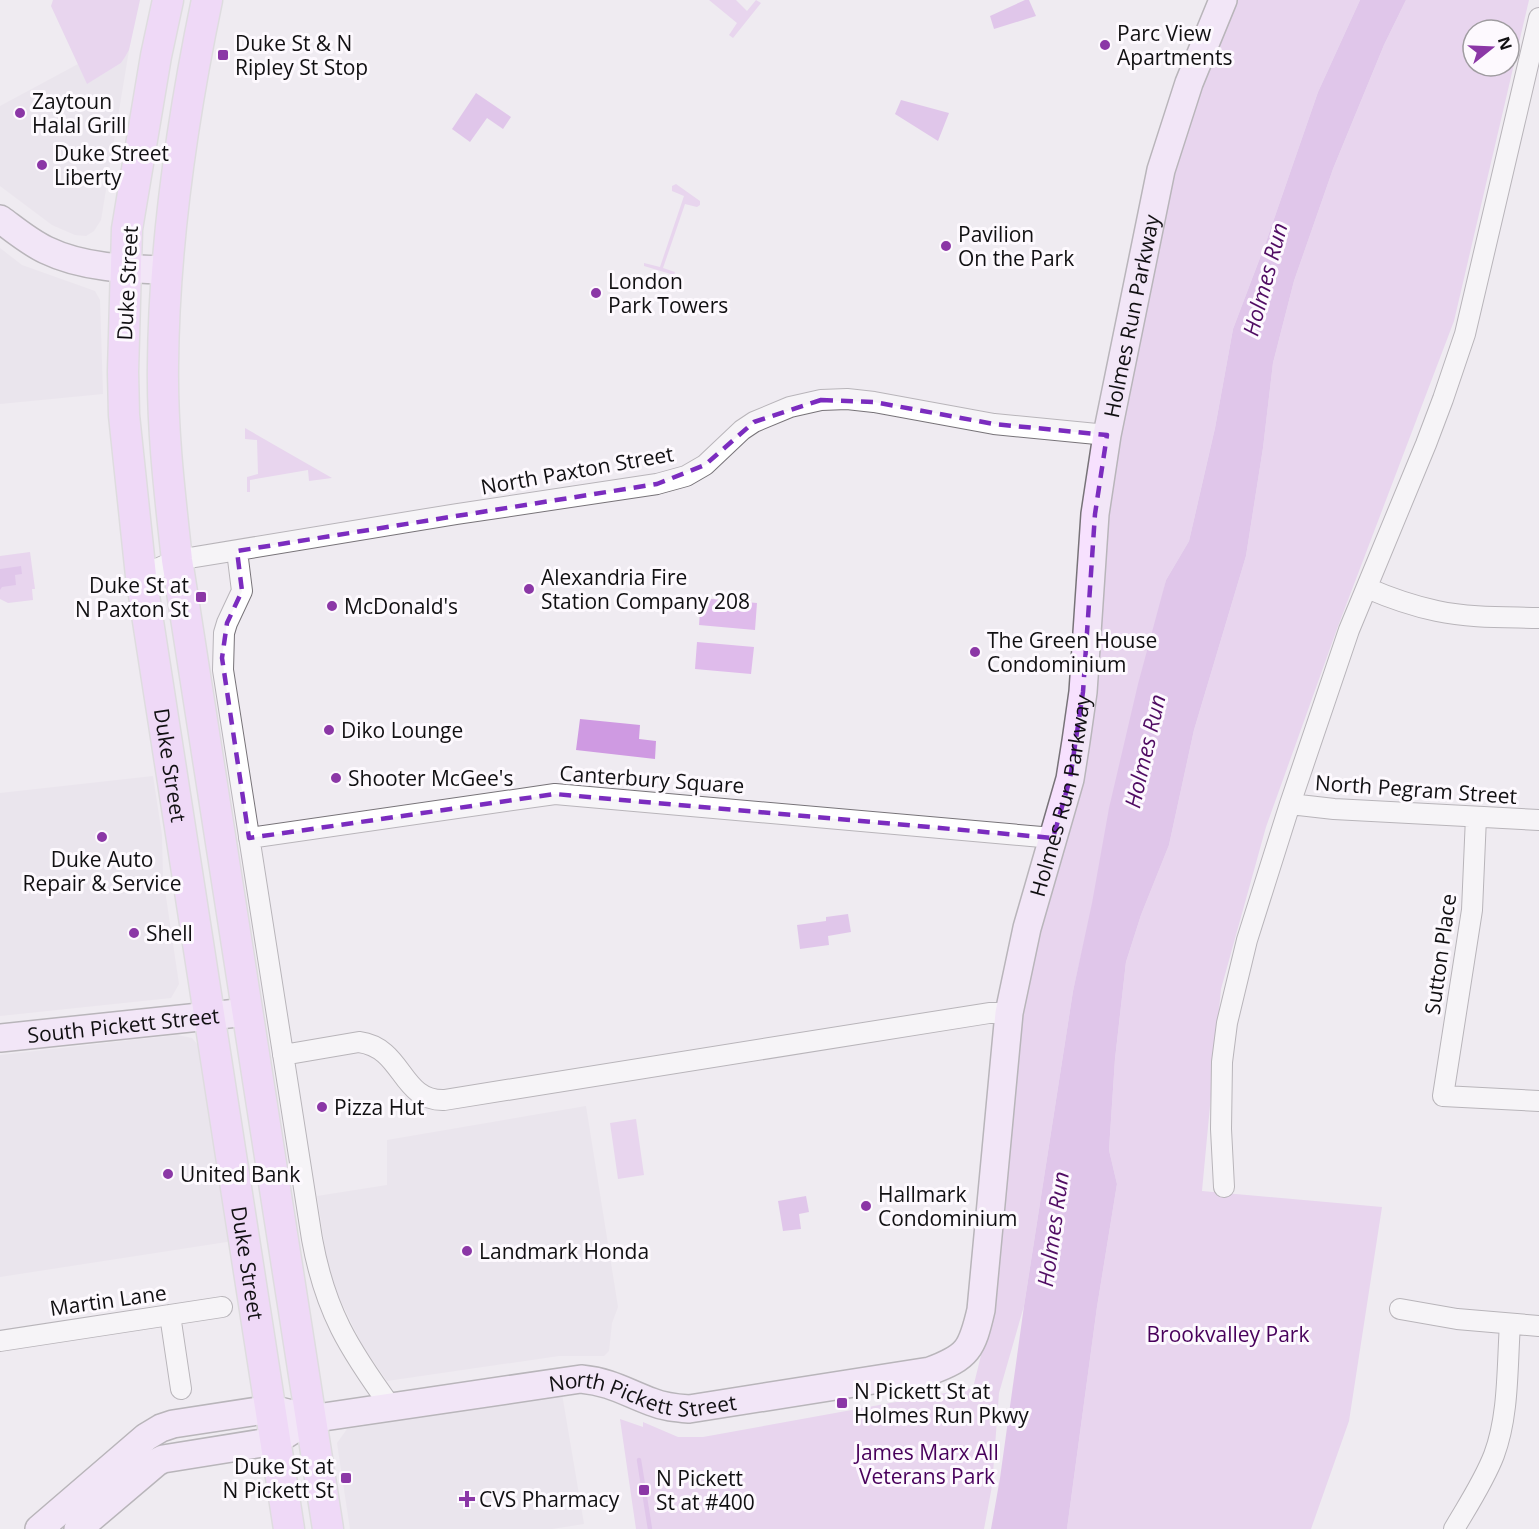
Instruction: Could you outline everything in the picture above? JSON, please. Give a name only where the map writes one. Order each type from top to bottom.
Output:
[{"type":"main road","name":"Duke Street","points":[[168,0],[127,229],[124,415],[140,565],[289,1529]]},
{"type":"main road","name":"Duke Street","points":[[207,0],[179,152],[172,205],[163,383],[168,481],[177,560],[201,702],[328,1529]]},
{"type":"street","name":"Holmes Run Parkway","points":[[969,1349],[974,1339],[981,1310],[1009,1013],[1027,928],[1070,779],[1083,693],[1095,514],[1107,435],[1161,170],[1189,83],[1223,0]]},
{"type":"street","points":[[1224,1188],[1221,1155],[1222,1062],[1227,1023],[1247,939],[1349,630],[1436,417],[1462,344],[1539,18]]},
{"type":"street","points":[[0,219],[45,250],[85,263],[125,269],[168,270]]},
{"type":"street","name":"North Paxton Street","points":[[140,565],[657,484],[677,479],[698,469],[754,422],[790,407],[820,400],[847,399],[874,402],[994,424],[1107,435]]},
{"type":"street","points":[[237,551],[242,591],[226,623],[222,658],[310,1228],[317,1266],[332,1313],[356,1357],[391,1407]]},
{"type":"street","points":[[1367,588],[1396,600],[1438,611],[1484,616],[1539,618]]},
{"type":"street","name":"Canterbury Square","points":[[249,838],[555,794],[1053,838]]},
{"type":"street","name":"North Pegram Street","points":[[1290,804],[1334,809],[1539,820]]},
{"type":"street","name":"Sutton Place","points":[[1476,818],[1472,910],[1443,1096],[1539,1101]]},
{"type":"street","name":"South Pickett Street","points":[[0,1038],[248,1012]]},
{"type":"street","points":[[283,1055],[359,1042],[371,1044],[394,1061],[408,1082],[421,1095],[434,1101],[977,1015],[1009,1013]]},
{"type":"street","name":"Martin Lane","points":[[0,1341],[222,1308]]},
{"type":"street","points":[[1400,1309],[1457,1319],[1539,1326]]},
{"type":"street","points":[[170,1315],[181,1389]]},
{"type":"street","points":[[1454,1529],[1480,1483],[1498,1442],[1504,1407],[1510,1324]]},
{"type":"street","name":"North Pickett Street","points":[[310,1419],[580,1378],[611,1384],[652,1402],[689,1409],[930,1371],[958,1359],[969,1349]]},
{"type":"street","points":[[39,1529],[146,1437],[161,1428],[173,1424],[271,1409],[310,1419]]},
{"type":"street","points":[[78,1529],[163,1458],[275,1441],[310,1419]]},
{"type":"highlighted area","points":[[821,400],[874,402],[994,424],[1107,435],[1095,514],[1083,692],[1070,779],[1053,838],[555,794],[249,838],[222,658],[227,623],[242,591],[237,551],[657,484],[705,465],[754,422]]},
{"type":"shaded area","points":[[129,50],[101,220],[94,231],[86,236],[75,235],[52,225],[0,186],[0,106],[78,64],[88,83],[121,63]]},
{"type":"shaded area","points":[[0,248],[22,265],[95,291],[100,300],[103,394],[0,404]]},
{"type":"shaded area","points":[[153,776],[162,835],[163,877],[179,984],[171,998],[0,1016],[0,793]]},
{"type":"shaded area","points":[[177,1035],[192,1038],[203,1051],[233,1241],[0,1277],[0,1055]]},
{"type":"shaded area","name":"Landmark Honda","points":[[586,1106],[618,1307],[612,1323],[609,1351],[604,1356],[559,1356],[387,1381],[362,1345],[337,1293],[327,1261],[317,1196],[387,1185],[387,1140]]},
{"type":"shaded area","points":[[562,1394],[584,1524],[552,1529],[350,1529],[337,1443],[347,1429]]},
{"type":"green space","points":[[53,0],[140,0],[129,50],[121,63],[87,84],[51,6]]},
{"type":"green space","points":[[709,0],[736,0],[747,11],[756,0],[761,3],[733,38],[729,35],[737,23]]},
{"type":"green space","name":"James Marx All Veterans Park","points":[[1232,0],[1360,0],[1318,92],[1233,329],[1215,428],[1189,541],[1166,580],[1073,991],[1024,1306],[999,1393],[992,1486],[984,1529],[636,1529],[620,1419],[643,1427],[643,1422],[678,1437],[703,1437],[973,1388],[984,1343],[1020,1017],[1125,404],[1165,203],[1191,110]]},
{"type":"green space","name":"Brookvalley Park","points":[[1406,0],[1529,0],[1521,34],[1521,18],[1461,18],[1461,78],[1511,78],[1454,321],[1337,629],[1266,827],[1221,989],[1202,1191],[1382,1207],[1349,1421],[1311,1529],[1067,1529],[1097,1307],[1117,1184],[1109,1150],[1115,1059],[1126,962],[1141,915],[1169,845],[1194,730],[1246,556],[1263,448],[1273,363],[1294,281],[1333,169],[1384,45]]},
{"type":"green space","points":[[676,184],[700,201],[700,205],[697,207],[685,204],[663,268],[675,272],[674,275],[644,266],[644,263],[660,267],[684,196],[672,191],[672,186]]},
{"type":"green space","points":[[245,428],[332,478],[309,481],[308,470],[250,480],[250,492],[247,492],[247,477],[258,474],[257,440],[245,439]]},
{"type":"green space","points":[[30,552],[35,589],[32,589],[33,600],[8,603],[0,599],[0,556]]},
{"type":"green space","points":[[701,598],[757,603],[755,630],[699,625]]},
{"type":"green space","points":[[697,642],[754,647],[751,674],[695,669]]},
{"type":"green space","points":[[636,1119],[644,1175],[618,1179],[610,1123]]},
{"type":"water","points":[[1029,0],[1036,16],[994,29],[990,16]]},
{"type":"water","name":"Holmes Run","points":[[1360,0],[1406,0],[1384,45],[1333,169],[1294,281],[1273,363],[1263,448],[1246,556],[1194,730],[1169,845],[1141,915],[1126,962],[1115,1059],[1109,1150],[1117,1184],[1097,1307],[1067,1529],[991,1529],[1073,991],[1109,808],[1138,684],[1166,580],[1189,541],[1215,428],[1233,329],[1318,92]]},
{"type":"water","points":[[476,93],[511,117],[503,129],[487,118],[470,142],[452,129]]},
{"type":"water","points":[[901,100],[949,113],[938,141],[895,114]]},
{"type":"water","points":[[21,566],[22,574],[15,575],[16,585],[2,587],[0,590],[0,569]]},
{"type":"water","points":[[580,719],[640,725],[639,739],[656,741],[655,759],[576,750]]},
{"type":"water","points":[[848,914],[851,932],[828,936],[829,945],[800,949],[797,925],[826,921],[826,917]]},
{"type":"water","points":[[806,1196],[809,1212],[799,1214],[801,1229],[783,1231],[778,1201]]},
{"type":"waterway","points":[[639,1460],[650,1529]]},
{"type":"place","name":"Parc View Apartments","points":[[1105,45]]},
{"type":"place","name":"Duke St & N Ripley St Stop","points":[[223,55]]},
{"type":"place","name":"Zaytoun Halal Grill","points":[[20,113]]},
{"type":"place","name":"Duke Street Liberty","points":[[42,165]]},
{"type":"place","name":"Pavilion On the Park","points":[[946,246]]},
{"type":"place","name":"London Park Towers","points":[[596,293]]},
{"type":"place","name":"Alexandria Fire Station Company 208","points":[[529,589]]},
{"type":"place","name":"Duke St at N Paxton St","points":[[201,597]]},
{"type":"place","name":"McDonald's","points":[[332,606]]},
{"type":"place","name":"The Green House Condominium","points":[[975,652]]},
{"type":"place","name":"Diko Lounge","points":[[329,730]]},
{"type":"place","name":"Shooter McGee's","points":[[336,778]]},
{"type":"place","name":"Duke Auto Repair & Service","points":[[102,837]]},
{"type":"place","name":"Shell","points":[[134,933]]},
{"type":"place","name":"Pizza Hut","points":[[322,1107]]},
{"type":"place","name":"United Bank","points":[[168,1174]]},
{"type":"place","name":"Hallmark Condominium","points":[[866,1206]]},
{"type":"place","name":"Landmark Honda","points":[[467,1251]]},
{"type":"place","name":"N Pickett St at Holmes Run Pkwy","points":[[842,1403]]},
{"type":"place","name":"Duke St at N Pickett St","points":[[346,1478]]},
{"type":"place","name":"N Pickett St at #400","points":[[644,1490]]},
{"type":"place","name":"CVS Pharmacy","points":[[467,1499]]}]
